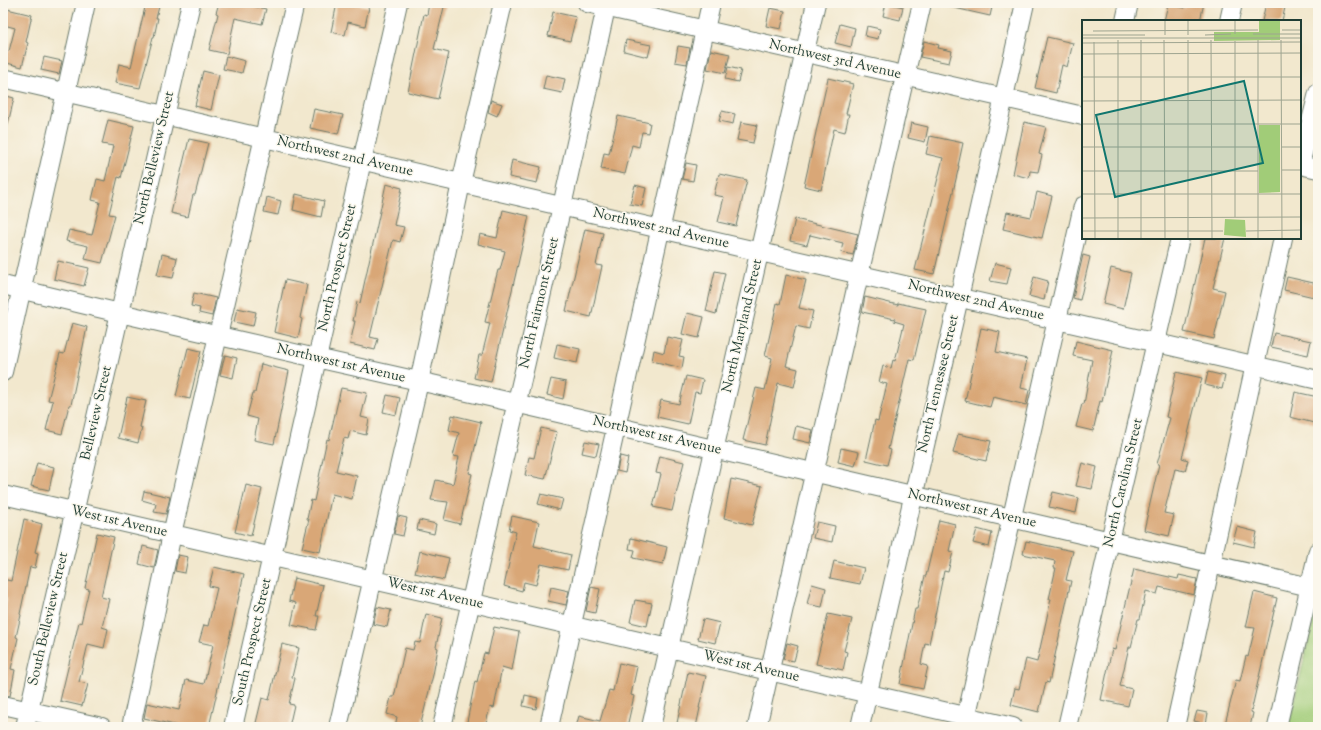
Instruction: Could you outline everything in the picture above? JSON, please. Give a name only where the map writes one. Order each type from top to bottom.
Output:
[{"type":"street","points":[[3,372],[86,3]]},
{"type":"street","name":"North Belleview Street","points":[[119,314],[191,3]]},
{"type":"street","points":[[131,727],[172,534],[295,3]]},
{"type":"street","name":"North Prospect Street","points":[[272,557],[398,3]]},
{"type":"street","points":[[338,727],[419,382],[460,183],[503,3]]},
{"type":"street","name":"Northwest 3rd Avenue","points":[[587,3],[607,5],[705,30],[1082,116]]},
{"type":"street","points":[[549,727],[711,3]]},
{"type":"street","name":"North Maryland Street","points":[[651,727],[816,3]]},
{"type":"street","points":[[757,727],[859,274],[922,3]]},
{"type":"street","name":"North Tennessee Street","points":[[860,727],[1025,3]]},
{"type":"street","points":[[1125,20],[1129,3]]},
{"type":"street","points":[[1229,20],[1233,3]]},
{"type":"street","name":"North Fairmont Street","points":[[442,727],[607,5]]},
{"type":"street","name":"Northwest 2nd Avenue","points":[[3,78],[1318,380]]},
{"type":"street","points":[[1301,161],[1318,93]]},
{"type":"street","points":[[1301,165],[1318,169]]},
{"type":"street","points":[[965,722],[1082,211]]},
{"type":"street","name":"North Carolina Street","points":[[1067,727],[1180,239]]},
{"type":"street","points":[[1175,727],[1283,239]]},
{"type":"street","name":"Northwest 1st Avenue","points":[[3,285],[119,314],[1310,587]]},
{"type":"street","name":"Belleview Street","points":[[74,512],[119,314]]},
{"type":"street","name":"West 1st Avenue","points":[[3,495],[770,671],[867,694],[965,722],[1012,727]]},
{"type":"street","name":"South Belleview Street","points":[[27,719],[74,512]]},
{"type":"street","points":[[1277,727],[1318,551]]},
{"type":"street","name":"South Prospect Street","points":[[233,727],[272,557]]},
{"type":"street","points":[[3,705],[27,719],[102,727]]},
{"type":"green space","points":[[1318,600],[1318,727],[1288,727]]},
{"type":"building","points":[[146,3],[160,3],[156,18],[158,18],[154,37],[140,88],[115,83],[119,64],[131,67]]},
{"type":"building","points":[[219,3],[238,3],[266,9],[262,24],[235,18],[227,54],[209,50],[218,14],[216,13]]},
{"type":"building","points":[[337,3],[351,3],[369,7],[365,26],[348,22],[345,35],[331,32]]},
{"type":"building","points":[[429,3],[445,3],[434,49],[449,53],[438,99],[408,92],[424,14],[427,15]]},
{"type":"building","points":[[886,3],[903,7],[900,20],[883,16]]},
{"type":"building","points":[[950,3],[993,3],[990,16],[950,7]]},
{"type":"building","points":[[1186,3],[1204,3],[1200,20],[1164,20],[1168,4],[1185,8]]},
{"type":"building","points":[[1266,3],[1286,3],[1282,20],[1262,20]]},
{"type":"building","points":[[770,8],[785,11],[781,29],[766,26]]},
{"type":"building","points":[[7,9],[32,15],[26,42],[28,43],[22,67],[3,62],[3,50],[9,51],[15,28],[4,25]]},
{"type":"building","points":[[553,12],[576,17],[570,41],[548,36]]},
{"type":"building","points":[[840,24],[855,28],[851,47],[835,43]]},
{"type":"building","points":[[867,26],[880,29],[878,39],[865,36]]},
{"type":"building","points":[[1047,37],[1073,43],[1067,67],[1062,65],[1056,93],[1035,88]]},
{"type":"building","points":[[626,40],[651,45],[648,57],[624,51]]},
{"type":"building","points":[[924,41],[939,45],[938,48],[952,51],[949,63],[920,57]]},
{"type":"building","points":[[678,46],[690,48],[687,64],[675,62]]},
{"type":"building","points":[[711,50],[730,54],[725,73],[707,69]]},
{"type":"building","points":[[226,56],[245,61],[242,73],[223,69]]},
{"type":"building","points":[[44,57],[62,61],[59,74],[41,70]]},
{"type":"building","points":[[728,67],[741,70],[738,82],[725,79]]},
{"type":"building","points":[[203,71],[219,75],[211,110],[195,106]]},
{"type":"building","points":[[546,75],[565,79],[562,93],[543,89]]},
{"type":"building","points":[[828,78],[853,84],[846,114],[849,114],[845,132],[834,129],[821,190],[804,186]]},
{"type":"building","points":[[3,95],[14,98],[7,128],[3,127]]},
{"type":"building","points":[[491,100],[502,104],[497,116],[488,112]]},
{"type":"building","points":[[314,109],[343,115],[338,134],[310,128]]},
{"type":"building","points":[[722,111],[735,114],[733,124],[719,121]]},
{"type":"building","points":[[618,116],[650,123],[648,133],[642,132],[639,147],[632,145],[625,174],[601,169],[604,153],[609,154]]},
{"type":"building","points":[[108,120],[134,126],[121,178],[118,177],[109,214],[115,215],[102,263],[85,259],[88,246],[66,241],[69,230],[92,235],[100,202],[92,200],[97,179],[105,181],[113,146],[102,144]]},
{"type":"building","points":[[741,122],[757,125],[753,143],[737,140]]},
{"type":"building","points":[[1024,122],[1046,127],[1039,154],[1042,155],[1038,172],[1030,171],[1029,178],[1013,174]]},
{"type":"building","points":[[911,123],[928,127],[925,142],[908,138]]},
{"type":"building","points":[[930,136],[963,143],[934,274],[915,270],[943,158],[926,154]]},
{"type":"building","points":[[189,139],[208,143],[188,217],[171,213]]},
{"type":"building","points":[[512,160],[541,167],[537,183],[509,177]]},
{"type":"building","points":[[686,163],[696,165],[693,181],[682,179]]},
{"type":"building","points":[[719,174],[747,180],[736,226],[718,222],[724,197],[714,195]]},
{"type":"building","points":[[386,184],[402,188],[394,225],[404,227],[400,242],[393,240],[370,337],[378,339],[375,350],[350,344],[357,302],[360,303]]},
{"type":"building","points":[[635,185],[646,188],[642,206],[630,204]]},
{"type":"building","points":[[1037,192],[1052,196],[1042,238],[1003,229],[1007,212],[1031,217]]},
{"type":"building","points":[[296,194],[324,201],[321,217],[293,210]]},
{"type":"building","points":[[267,197],[281,201],[278,215],[264,212]]},
{"type":"building","points":[[503,210],[529,216],[491,382],[474,378],[479,355],[482,355],[490,323],[485,322],[498,270],[500,270],[505,251],[478,244],[480,234],[497,238]]},
{"type":"building","points":[[795,219],[858,234],[853,255],[841,252],[843,243],[810,235],[807,245],[790,241]]},
{"type":"building","points":[[585,229],[603,233],[596,265],[602,266],[591,317],[566,311]]},
{"type":"building","points":[[1205,239],[1225,239],[1213,288],[1225,291],[1214,339],[1184,332]]},
{"type":"building","points":[[162,254],[177,258],[173,278],[157,275]]},
{"type":"building","points":[[1083,255],[1090,257],[1080,300],[1073,298]]},
{"type":"building","points":[[58,261],[89,268],[84,286],[54,279]]},
{"type":"building","points":[[995,263],[1011,267],[1007,284],[990,281]]},
{"type":"building","points":[[1111,268],[1131,273],[1123,309],[1103,304]]},
{"type":"building","points":[[715,271],[725,273],[716,314],[706,311]]},
{"type":"building","points":[[786,275],[806,280],[799,308],[813,311],[809,329],[796,326],[786,366],[798,369],[794,387],[778,383],[765,445],[743,440],[756,388],[765,390],[772,358],[765,356],[777,303],[780,304]]},
{"type":"building","points":[[1034,277],[1048,281],[1044,300],[1029,296]]},
{"type":"building","points":[[1287,277],[1318,284],[1318,298],[1284,290]]},
{"type":"building","points":[[285,280],[307,285],[300,318],[302,319],[298,338],[274,332]]},
{"type":"building","points":[[194,293],[216,298],[212,316],[199,313],[200,308],[191,306]]},
{"type":"building","points":[[865,297],[898,305],[898,303],[926,309],[914,360],[909,359],[888,449],[891,450],[887,465],[866,460],[875,420],[878,421],[887,384],[879,382],[883,366],[891,368],[893,360],[895,361],[904,324],[894,321],[895,319],[862,312]]},
{"type":"building","points":[[237,308],[256,312],[253,326],[234,322]]},
{"type":"building","points":[[687,313],[704,317],[699,338],[682,334]]},
{"type":"building","points":[[72,323],[87,327],[71,405],[69,405],[62,434],[46,430],[53,401],[48,400],[60,353],[64,354]]},
{"type":"building","points":[[981,328],[1000,332],[996,352],[1027,359],[1021,388],[1029,390],[1026,405],[993,397],[990,407],[965,401]]},
{"type":"building","points":[[1274,333],[1311,341],[1308,355],[1271,347]]},
{"type":"building","points":[[667,337],[683,340],[679,356],[684,357],[682,368],[652,361],[654,350],[664,353]]},
{"type":"building","points":[[1076,341],[1113,350],[1102,402],[1100,401],[1093,431],[1076,427],[1082,404],[1084,404],[1092,360],[1073,356]]},
{"type":"building","points":[[557,344],[580,349],[577,363],[554,358]]},
{"type":"building","points":[[188,348],[201,351],[190,399],[176,396]]},
{"type":"building","points":[[225,355],[237,358],[233,378],[220,375]]},
{"type":"building","points":[[261,364],[289,371],[274,444],[254,440],[258,419],[247,416],[253,393],[255,393]]},
{"type":"building","points":[[1176,372],[1202,378],[1182,458],[1188,460],[1185,471],[1175,469],[1164,513],[1174,515],[1169,536],[1144,530],[1159,464],[1157,464],[1170,418],[1166,417]]},
{"type":"building","points":[[1208,372],[1225,376],[1222,389],[1205,385]]},
{"type":"building","points":[[686,376],[703,380],[700,393],[695,392],[688,424],[657,417],[661,400],[679,404]]},
{"type":"building","points":[[551,379],[566,382],[563,399],[547,395]]},
{"type":"building","points":[[341,388],[367,393],[361,417],[369,419],[366,435],[350,431],[348,439],[344,438],[336,471],[357,476],[352,499],[332,494],[320,552],[302,548],[309,519],[307,519],[311,500],[314,501],[327,439],[329,440]]},
{"type":"building","points":[[1295,392],[1318,397],[1318,424],[1290,417]]},
{"type":"building","points":[[387,395],[400,398],[396,415],[383,412]]},
{"type":"building","points":[[127,397],[146,401],[138,443],[118,438]]},
{"type":"building","points":[[452,415],[481,422],[469,473],[472,474],[460,524],[444,520],[448,502],[431,500],[436,480],[453,484],[459,457],[453,456],[459,433],[449,430]]},
{"type":"building","points":[[796,426],[813,430],[810,443],[793,439]]},
{"type":"building","points":[[541,428],[557,432],[545,479],[525,475],[529,457],[534,458]]},
{"type":"building","points":[[958,434],[991,441],[986,461],[953,453]]},
{"type":"building","points":[[585,441],[599,444],[596,456],[582,453]]},
{"type":"building","points":[[841,448],[859,452],[855,466],[838,462]]},
{"type":"building","points":[[620,456],[628,458],[625,473],[617,471]]},
{"type":"building","points":[[660,456],[684,462],[672,511],[653,507],[661,474],[656,473]]},
{"type":"building","points":[[37,463],[54,467],[49,490],[31,486]]},
{"type":"building","points":[[1082,463],[1097,467],[1092,489],[1076,486]]},
{"type":"building","points":[[731,479],[762,486],[752,525],[724,518]]},
{"type":"building","points":[[246,485],[262,489],[251,536],[235,532]]},
{"type":"building","points":[[144,491],[170,497],[166,514],[154,512],[156,504],[142,500]]},
{"type":"building","points":[[1053,492],[1079,498],[1076,513],[1049,507]]},
{"type":"building","points":[[541,494],[563,499],[560,510],[538,504]]},
{"type":"building","points":[[398,516],[407,518],[403,536],[394,534]]},
{"type":"building","points":[[512,516],[539,522],[534,546],[571,555],[568,570],[541,564],[536,585],[524,582],[522,591],[504,586],[516,532],[509,530]]},
{"type":"building","points":[[24,519],[42,524],[35,552],[38,553],[35,568],[30,567],[20,614],[16,637],[18,638],[11,669],[15,670],[10,696],[3,695],[3,616],[7,599],[3,598],[3,579],[11,581]]},
{"type":"building","points":[[419,520],[436,524],[434,534],[417,530]]},
{"type":"building","points":[[939,520],[955,524],[949,551],[953,552],[948,572],[944,571],[929,644],[925,643],[921,664],[928,666],[923,689],[900,684],[915,609],[917,609],[926,576]]},
{"type":"building","points":[[817,522],[835,526],[832,542],[813,538]]},
{"type":"building","points":[[1237,527],[1257,532],[1254,547],[1233,542]]},
{"type":"building","points":[[977,529],[992,533],[989,547],[973,543]]},
{"type":"building","points":[[97,533],[114,537],[101,597],[109,599],[102,627],[108,629],[104,648],[88,644],[79,682],[88,684],[82,706],[60,701],[79,622],[81,623],[89,589],[85,588]]},
{"type":"building","points":[[631,538],[667,547],[663,564],[633,558],[635,550],[629,549]]},
{"type":"building","points":[[1026,541],[1073,551],[1066,580],[1071,581],[1049,683],[1046,682],[1039,712],[1011,705],[1015,688],[1019,689],[1026,659],[1037,662],[1051,599],[1049,599],[1056,568],[1054,568],[1055,561],[1023,554]]},
{"type":"building","points":[[143,546],[158,550],[154,568],[139,564]]},
{"type":"building","points":[[420,551],[449,558],[444,580],[415,573]]},
{"type":"building","points":[[178,555],[188,557],[185,573],[175,571]]},
{"type":"building","points":[[834,561],[864,568],[860,584],[830,578]]},
{"type":"building","points":[[214,567],[244,574],[209,727],[183,727],[144,718],[147,703],[179,710],[186,680],[204,684],[213,645],[199,642],[204,625],[208,626],[217,588],[209,586]]},
{"type":"building","points":[[1134,569],[1178,579],[1179,575],[1197,579],[1194,595],[1159,587],[1157,594],[1146,591],[1140,619],[1138,619],[1131,647],[1129,647],[1120,686],[1132,689],[1128,706],[1101,700],[1112,649],[1115,650]]},
{"type":"building","points":[[294,578],[323,585],[316,616],[319,616],[316,630],[291,625],[296,603],[289,601]]},
{"type":"building","points":[[812,584],[826,588],[822,607],[807,604]]},
{"type":"building","points":[[551,587],[569,591],[566,605],[548,601]]},
{"type":"building","points":[[591,587],[600,589],[595,613],[586,611]]},
{"type":"building","points":[[1254,592],[1277,598],[1251,712],[1253,713],[1250,727],[1239,727],[1225,724],[1236,680],[1240,681],[1255,628],[1246,627]]},
{"type":"building","points":[[635,600],[652,603],[647,626],[630,622]]},
{"type":"building","points":[[377,607],[391,610],[387,627],[373,624]]},
{"type":"building","points":[[426,614],[442,618],[436,647],[438,648],[433,675],[420,727],[395,727],[397,717],[387,714],[391,697],[394,697],[405,648],[413,650],[415,642],[420,643]]},
{"type":"building","points":[[828,614],[852,619],[844,651],[847,652],[843,670],[816,664]]},
{"type":"building","points":[[703,619],[720,623],[715,643],[698,639]]},
{"type":"building","points":[[494,627],[519,632],[512,670],[502,667],[494,708],[490,707],[485,727],[466,727],[475,681],[477,682],[484,653],[488,654]]},
{"type":"building","points":[[787,643],[798,646],[794,661],[783,659]]},
{"type":"building","points":[[282,644],[299,648],[292,677],[295,678],[289,704],[294,705],[289,727],[255,727],[262,698],[269,700]]},
{"type":"building","points":[[619,663],[637,667],[631,695],[634,696],[627,727],[576,727],[579,716],[600,721],[609,690],[613,691]]},
{"type":"building","points":[[688,672],[706,676],[696,727],[677,723]]},
{"type":"building","points":[[525,695],[538,698],[536,709],[523,706]]},
{"type":"building","points":[[1197,711],[1208,713],[1206,724],[1194,721]]}]
